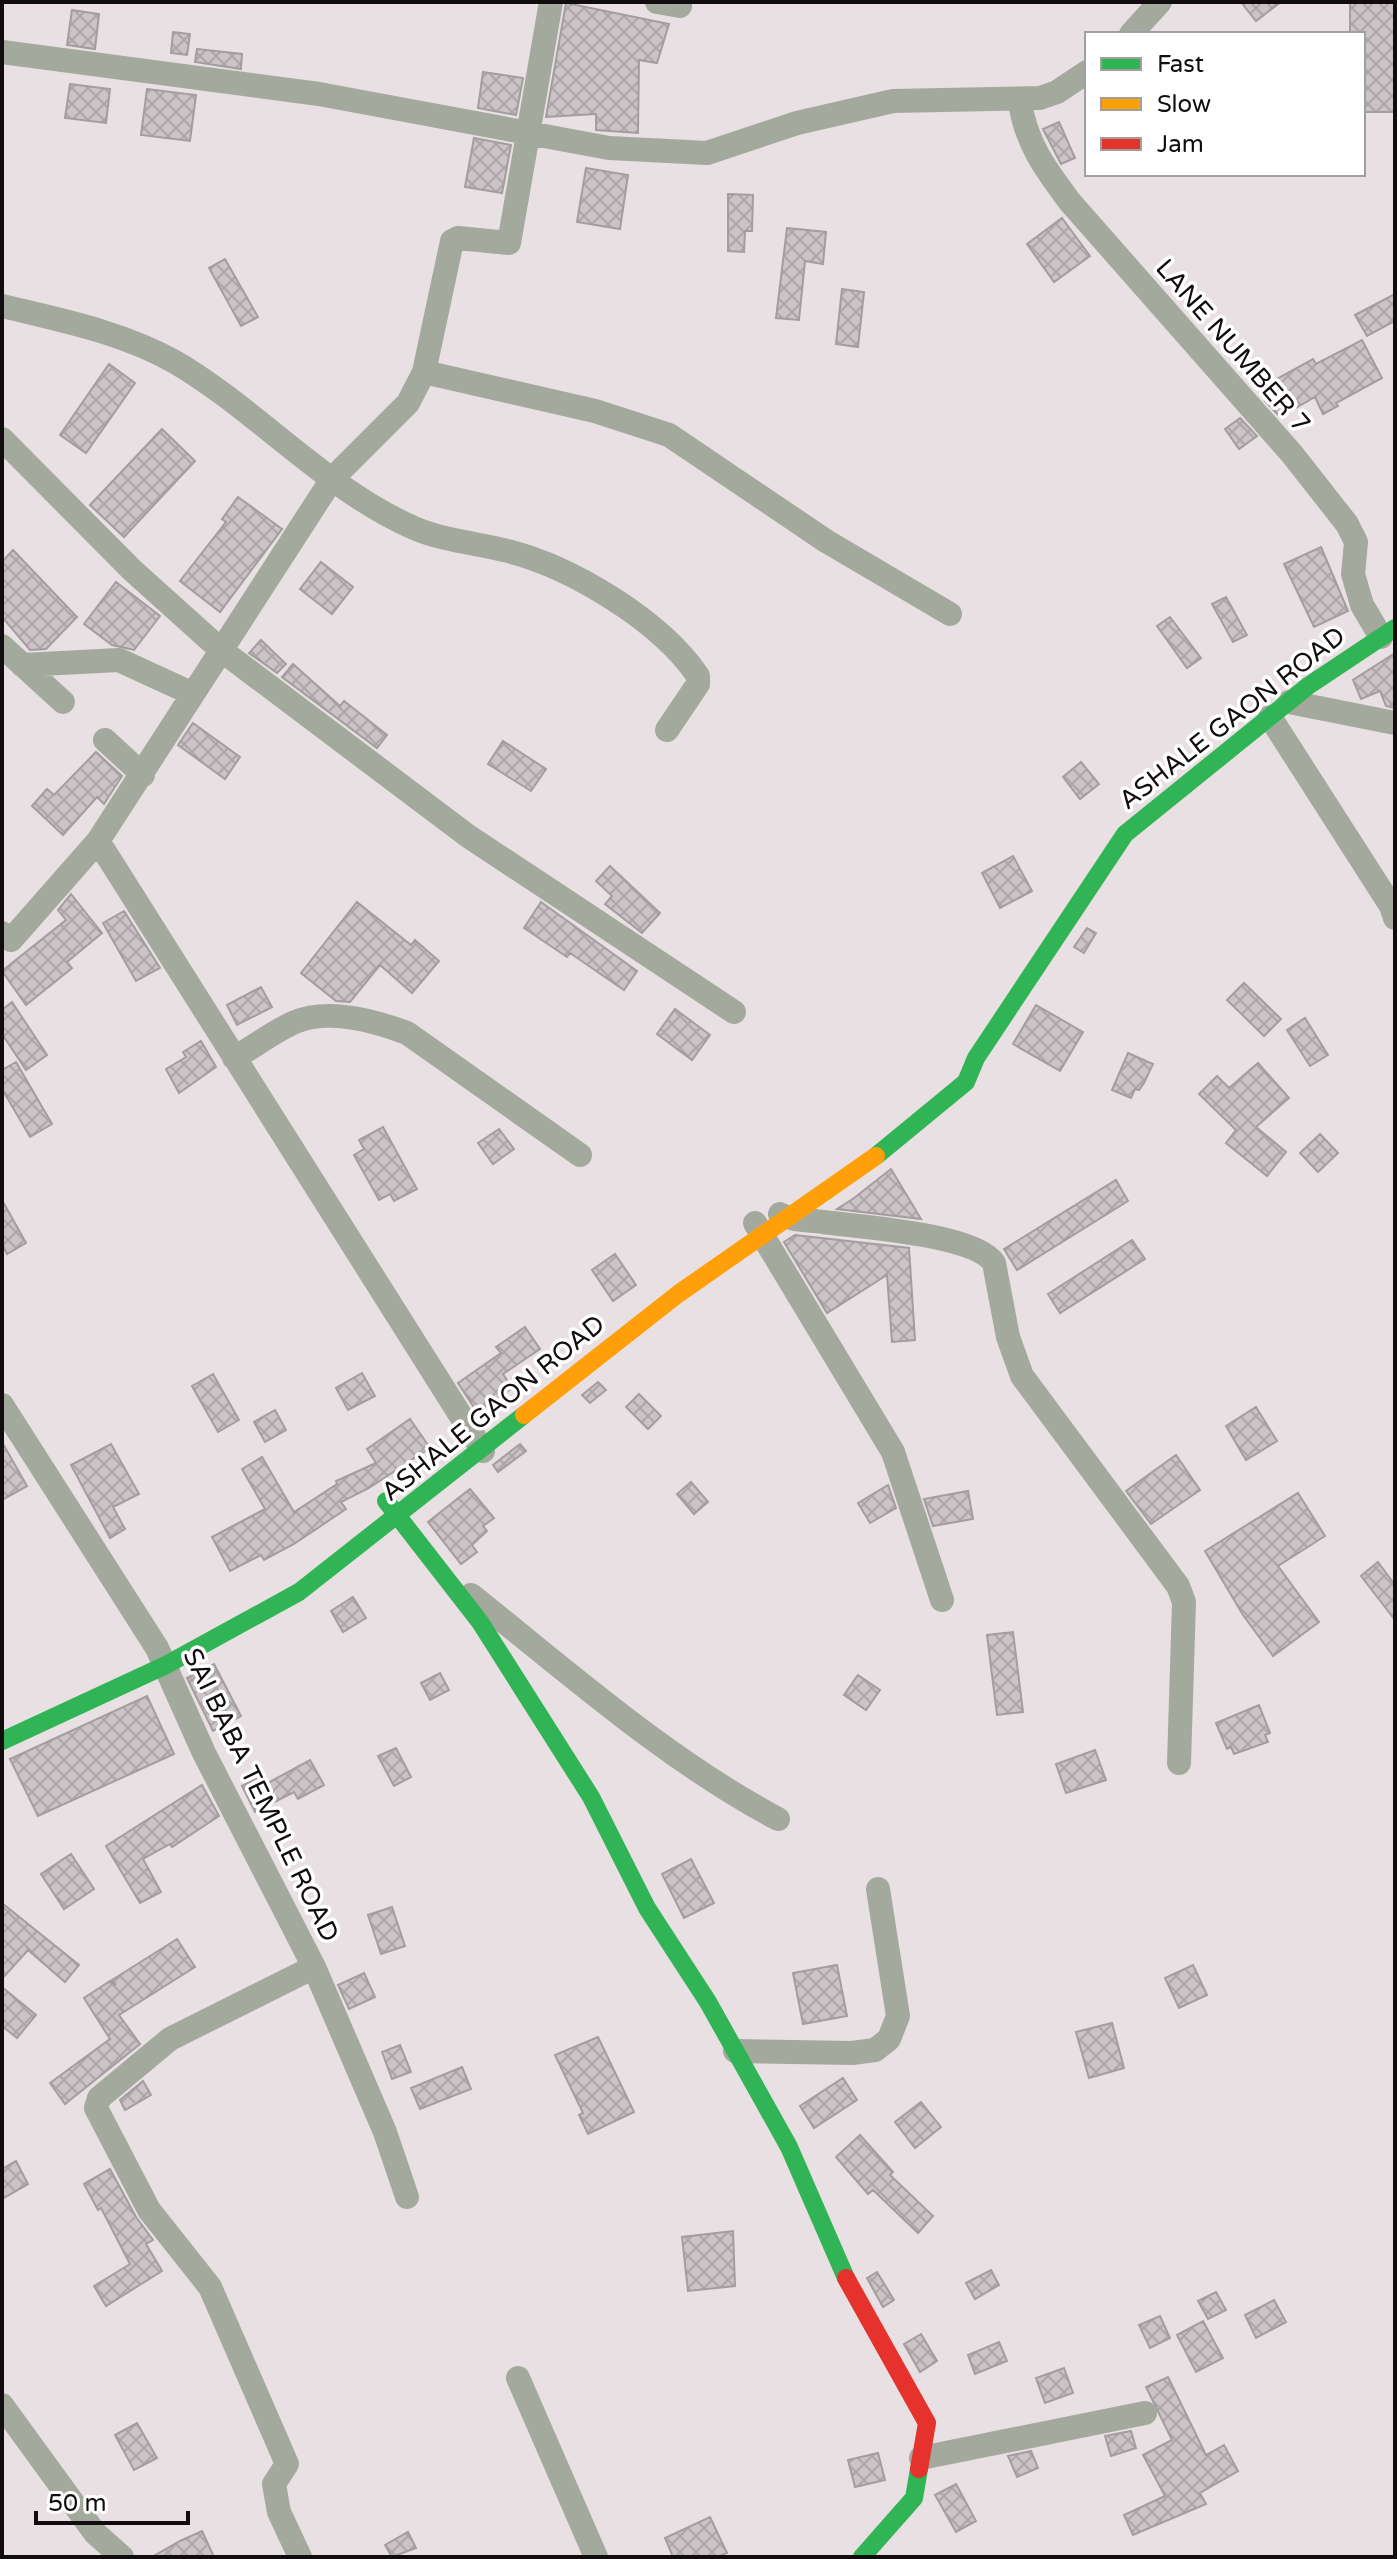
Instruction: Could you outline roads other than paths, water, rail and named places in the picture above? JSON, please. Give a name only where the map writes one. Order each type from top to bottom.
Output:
[{"type":"street","points":[[5,941],[98,841],[332,479],[408,403],[424,372],[448,248],[458,238],[509,243],[551,2]]},
{"type":"street","points":[[1133,32],[1160,2]]},
{"type":"street","points":[[2,52],[319,94],[609,148],[707,153],[797,123],[893,101],[1020,101],[1057,92],[1085,73]]},
{"type":"street","name":"LANE NUMBER 7","points":[[1020,101],[1023,128],[1040,161],[1070,202],[1292,454],[1353,533],[1353,574],[1362,605],[1388,632]]},
{"type":"street","points":[[2,306],[104,331],[175,362],[332,479],[414,528],[541,561],[628,609],[698,676],[698,684],[667,730]]},
{"type":"street","points":[[424,372],[595,411],[669,435],[826,541],[950,614]]},
{"type":"street","points":[[2,439],[132,570],[221,650],[468,836],[734,1012]]},
{"type":"street","name":"ASHALE GAON ROAD","points":[[350,1527],[478,1444],[638,1325],[769,1221],[842,1182],[934,1111],[966,1082],[976,1058],[1125,834],[1280,709],[1388,632]]},
{"type":"street","points":[[2,646],[63,702]]},
{"type":"street","points":[[22,665],[119,660],[193,694]]},
{"type":"street","points":[[1280,709],[1395,723]]},
{"type":"street","points":[[1280,709],[1395,918]]},
{"type":"street","points":[[105,740],[143,775]]},
{"type":"street","points":[[98,841],[478,1444]]},
{"type":"street","points":[[234,1058],[297,1021],[341,1017],[382,1023],[407,1033],[580,1155]]},
{"type":"street","points":[[769,1221],[893,1452],[942,1600]]},
{"type":"street","points":[[769,1221],[914,1234],[976,1247],[989,1254],[994,1263],[1008,1337],[1022,1376],[1178,1586],[1184,1602],[1179,1763]]},
{"type":"street","name":"SAI BABA TEMPLE ROAD","points":[[2,1405],[159,1652],[204,1753],[314,1967],[385,2132],[407,2197]]},
{"type":"street","name":"ASHALE GAON ROAD","points":[[2,1741],[159,1652],[299,1592],[399,1517],[478,1444]]},
{"type":"street","points":[[386,1501],[480,1622],[591,1797],[647,1908],[735,2051],[789,2147],[854,2298],[927,2423],[914,2498],[862,2557]]},
{"type":"street","points":[[439,1570],[626,1717],[737,1797],[778,1819]]},
{"type":"street","points":[[287,1576],[299,1592]]},
{"type":"street","points":[[735,2051],[852,2053],[875,2050],[889,2039],[898,2016],[878,1889]]},
{"type":"street","name":"SAI BABA TEMPLE ROAD","points":[[300,2557],[279,2512],[274,2484],[287,2464],[210,2287],[149,2210],[96,2108],[99,2098],[170,2039],[314,1967]]},
{"type":"street","points":[[518,2378],[596,2557]]},
{"type":"street","points":[[2,2405],[95,2533],[122,2557]]},
{"type":"street","points":[[921,2458],[1145,2413]]}]
